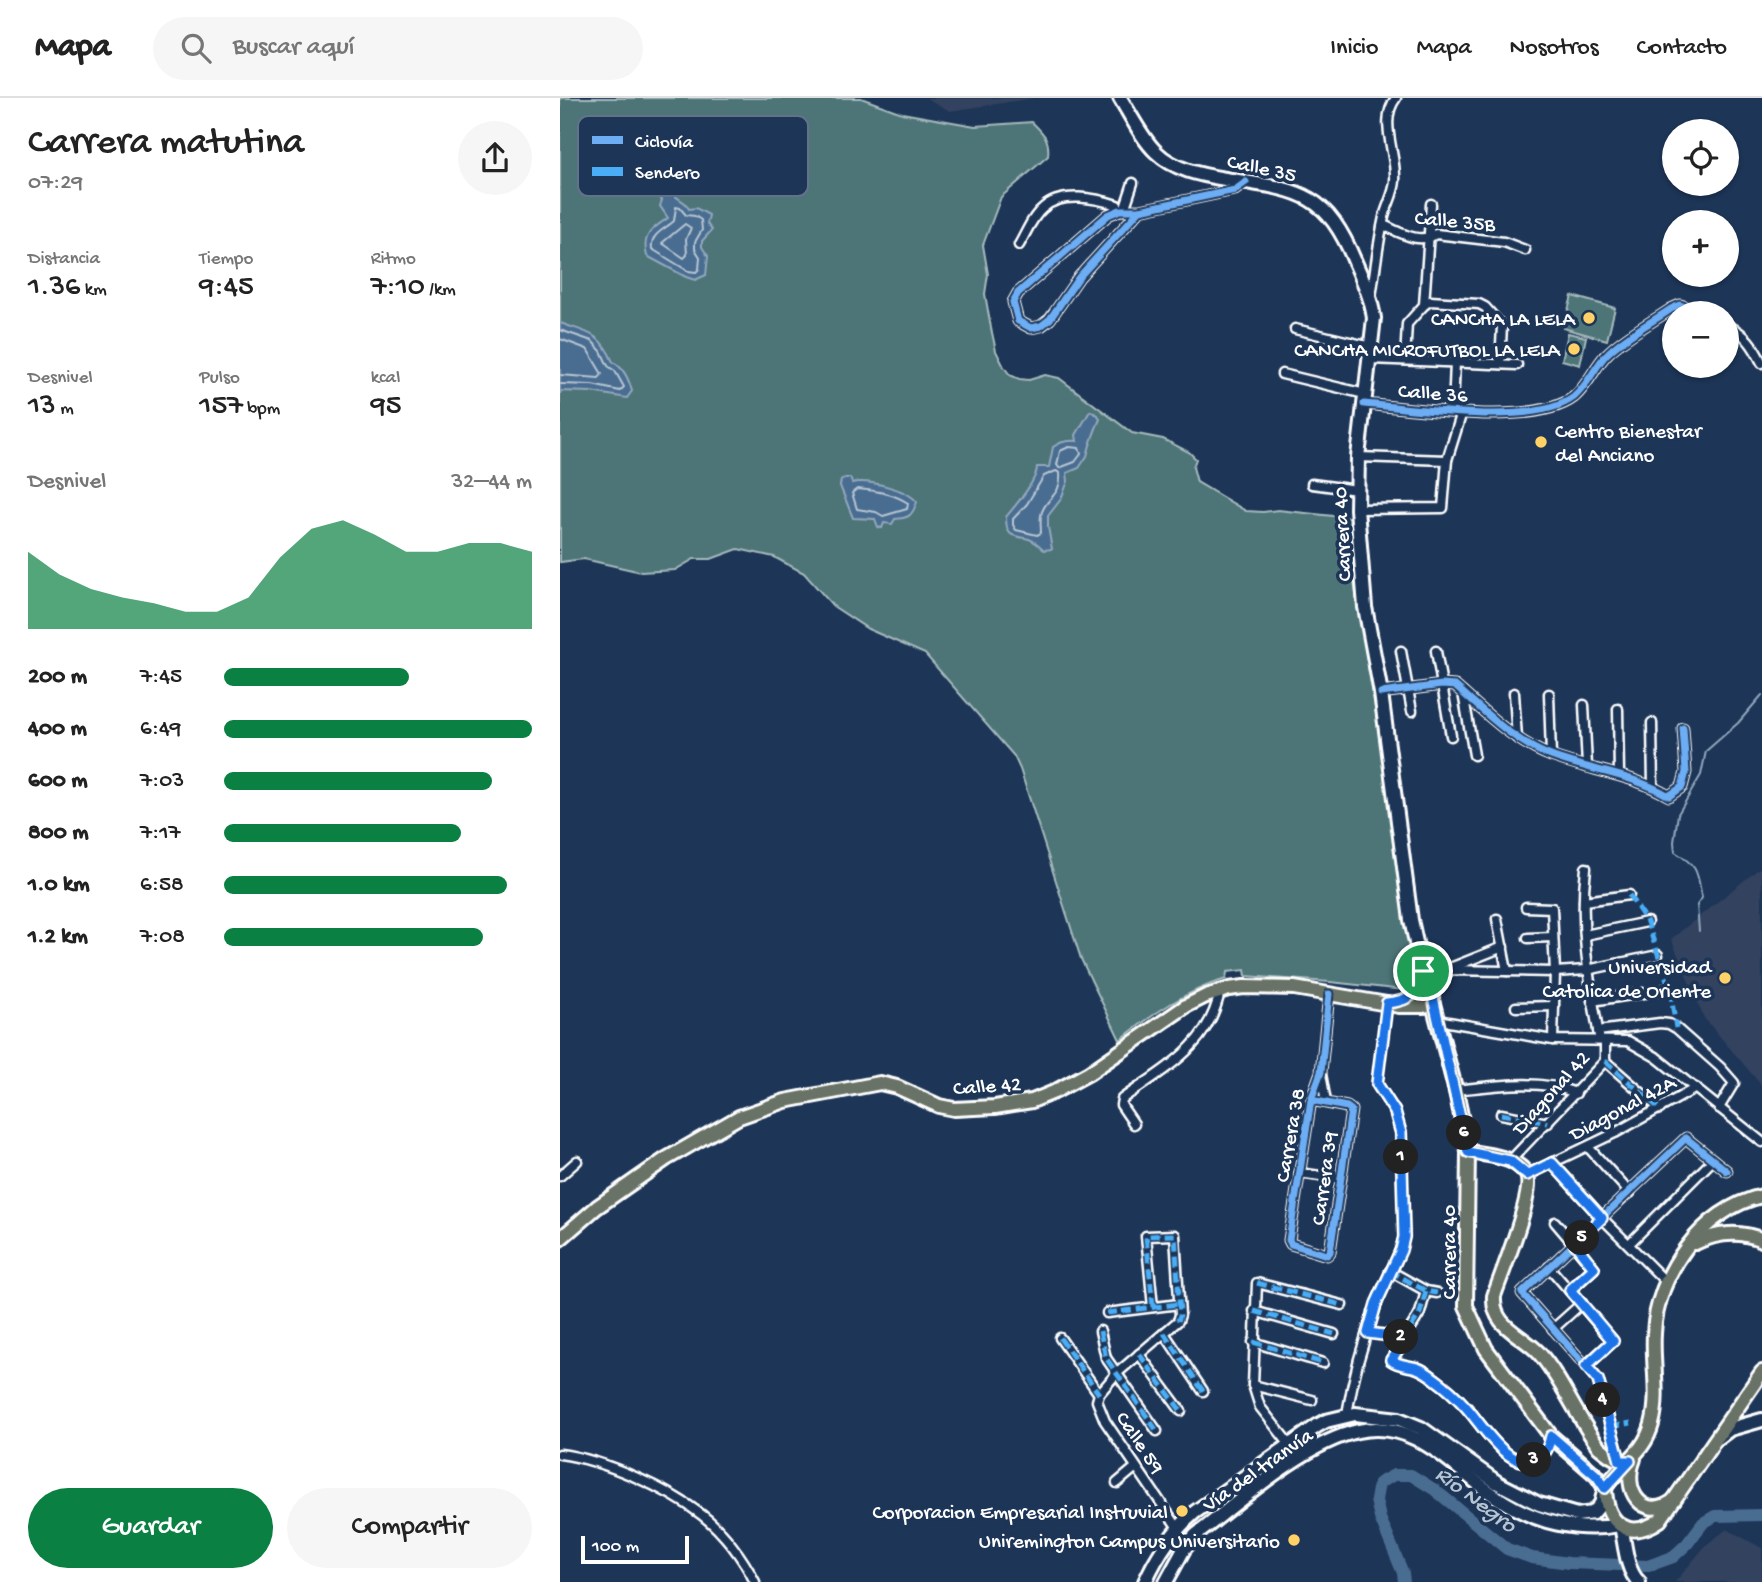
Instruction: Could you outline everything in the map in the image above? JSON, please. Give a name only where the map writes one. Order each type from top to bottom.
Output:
[{"type":"main road","name":"Calle 35","points":[[1120,98],[1155,151],[1182,168],[1202,175],[1299,194],[1322,206],[1344,235],[1371,300]]},
{"type":"main road","name":"Carrera 40","points":[[1371,300],[1374,317],[1358,457],[1356,509],[1365,607],[1381,694],[1411,920],[1424,974],[1423,997]]},
{"type":"main road","name":"Calle 42","points":[[560,1239],[638,1176],[724,1125],[754,1110],[785,1101],[880,1083],[897,1087],[939,1106],[954,1109],[995,1107],[1032,1101],[1072,1083],[1186,1006],[1220,991],[1244,987],[1271,987],[1388,1003]]},
{"type":"main road","points":[[1388,1003],[1423,997],[1436,1017]]},
{"type":"main road","name":"Carrera 40","points":[[1436,1017],[1468,1152],[1466,1306],[1486,1349],[1551,1436],[1597,1476],[1605,1488]]},
{"type":"main road","points":[[1468,1152],[1510,1161],[1527,1175],[1529,1186],[1494,1296],[1495,1313],[1502,1324],[1527,1341],[1541,1356],[1590,1435],[1605,1451],[1629,1459]]},
{"type":"main road","points":[[1762,1196],[1722,1214],[1710,1223],[1688,1246],[1665,1281],[1658,1302],[1654,1330],[1656,1410],[1645,1444],[1605,1488],[1605,1502],[1611,1514],[1625,1527],[1646,1528],[1660,1520],[1762,1372]]},
{"type":"main road","points":[[1688,1246],[1720,1235],[1739,1233],[1762,1240]]},
{"type":"main road","name":"Vía del tranvía","points":[[1145,1582],[1159,1555],[1178,1528],[1195,1512],[1317,1426],[1347,1414],[1399,1419],[1434,1437],[1498,1483],[1521,1496],[1561,1512],[1577,1515],[1593,1513],[1601,1504],[1605,1488]]},
{"type":"main road","points":[[1717,1438],[1730,1429],[1762,1420]]},
{"type":"main road","name":"Vía del tranvía","points":[[1166,1582],[1184,1549],[1196,1535],[1298,1459],[1340,1437],[1360,1431],[1384,1431],[1416,1438],[1451,1460],[1496,1497],[1536,1519],[1575,1527],[1625,1527]]},
{"type":"main road","points":[[1629,1459],[1632,1492],[1637,1498],[1650,1506],[1658,1507],[1667,1506],[1674,1500]]},
{"type":"main road","points":[[1625,1527],[1626,1546],[1635,1581]]},
{"type":"street","name":"Carrera 40","points":[[1371,300],[1383,225],[1395,182],[1387,113],[1396,98]]},
{"type":"street","points":[[1140,210],[1079,277],[1050,319],[1041,326],[1031,328],[1022,325],[1015,315],[1013,302],[1018,293],[1108,215],[1122,210],[1140,210],[1235,190],[1246,182]]},
{"type":"street","points":[[1122,210],[1133,183]]},
{"type":"street","points":[[1019,245],[1041,209],[1053,202],[1088,197],[1117,205],[1122,210]]},
{"type":"street","points":[[1423,305],[1431,204]]},
{"type":"street","name":"Calle 35B","points":[[1383,225],[1415,238],[1427,239],[1436,234],[1504,242],[1525,250]]},
{"type":"street","points":[[1405,360],[1407,324],[1423,305],[1430,301],[1479,304],[1485,307],[1502,326],[1500,364]]},
{"type":"street","name":"Calle 36","points":[[1282,374],[1364,399],[1458,412],[1500,415],[1553,408],[1572,398],[1586,386],[1594,369],[1609,352],[1662,315]]},
{"type":"street","points":[[1295,329],[1371,353],[1405,360],[1517,365]]},
{"type":"street","points":[[1739,331],[1752,343],[1762,363]]},
{"type":"street","points":[[1356,509],[1443,508],[1447,460],[1458,412],[1455,362]]},
{"type":"street","points":[[1358,457],[1447,460]]},
{"type":"street","points":[[1312,484],[1357,490]]},
{"type":"street","points":[[1401,651],[1412,711]]},
{"type":"street","points":[[1436,651],[1451,736]]},
{"type":"street","points":[[1381,694],[1442,685],[1455,687],[1517,738],[1551,756],[1619,774],[1669,796],[1682,787],[1686,772],[1683,728]]},
{"type":"street","points":[[1463,693],[1474,755]]},
{"type":"street","points":[[1514,693],[1517,738]]},
{"type":"street","points":[[1549,694],[1551,756]]},
{"type":"street","points":[[1584,705],[1587,766]]},
{"type":"street","points":[[1618,709],[1619,774]]},
{"type":"street","points":[[1652,723],[1653,787]]},
{"type":"street","name":"Diagonal 42","points":[[1510,1161],[1605,1061],[1587,970],[1584,901],[1586,868]]},
{"type":"street","points":[[1584,901],[1629,895]]},
{"type":"street","points":[[1526,907],[1552,908],[1555,972],[1553,1041]]},
{"type":"street","points":[[1497,919],[1507,971]]},
{"type":"street","points":[[1585,935],[1647,922]]},
{"type":"street","points":[[1528,938],[1552,937]]},
{"type":"street","points":[[1447,970],[1503,947]]},
{"type":"street","points":[[1424,974],[1447,970],[1587,970],[1658,955]]},
{"type":"street","points":[[1591,1000],[1670,989]]},
{"type":"street","points":[[1133,1124],[1121,1105],[1122,1099],[1190,1050],[1209,1025],[1220,991]]},
{"type":"street","name":"Carrera 38","points":[[1329,994],[1321,1072],[1311,1100],[1289,1242],[1330,1254]]},
{"type":"street","points":[[1347,1414],[1351,1389],[1376,1304],[1401,1250],[1404,1220],[1401,1133],[1395,1112],[1377,1084],[1388,1003]]},
{"type":"street","points":[[1516,1007],[1554,1006]]},
{"type":"street","points":[[1436,1017],[1553,1041],[1603,1042],[1622,1039],[1635,1043],[1762,1142]]},
{"type":"street","points":[[1598,1031],[1669,1024],[1693,1042],[1734,1083],[1719,1108]]},
{"type":"street","points":[[1605,1061],[1660,1109]]},
{"type":"street","name":"Carrera 38","points":[[1321,1072],[1326,1102]]},
{"type":"street","points":[[1455,1090],[1519,1085],[1557,1086],[1576,1093]]},
{"type":"street","name":"Diagonal 42A","points":[[1527,1175],[1588,1147],[1696,1088]]},
{"type":"street","points":[[1311,1100],[1326,1102]]},
{"type":"street","name":"Carrera 39","points":[[1326,1102],[1350,1110],[1330,1254]]},
{"type":"street","points":[[1501,1114],[1548,1123]]},
{"type":"street","points":[[1629,1459],[1598,1380],[1522,1293],[1686,1138],[1727,1171]]},
{"type":"street","points":[[1588,1147],[1630,1192]]},
{"type":"street","points":[[1629,1244],[1713,1160]]},
{"type":"street","points":[[560,1176],[577,1161]]},
{"type":"street","points":[[1552,1163],[1665,1281]]},
{"type":"street","points":[[1299,1173],[1341,1179]]},
{"type":"street","points":[[1555,1222],[1594,1268],[1570,1290]]},
{"type":"street","points":[[1099,1394],[1116,1374],[1178,1321],[1180,1315],[1175,1235],[1146,1236],[1153,1307]]},
{"type":"street","points":[[1549,1267],[1613,1341],[1586,1366]]},
{"type":"street","points":[[1390,1271],[1426,1291],[1437,1293]]},
{"type":"street","points":[[1290,1445],[1260,1407],[1253,1385],[1257,1283],[1342,1305]]},
{"type":"street","points":[[1426,1291],[1420,1313],[1391,1360],[1417,1368],[1437,1380],[1465,1405],[1503,1451],[1522,1462],[1530,1462],[1544,1455],[1551,1436]]},
{"type":"street","points":[[1553,1329],[1581,1303]]},
{"type":"street","points":[[1107,1313],[1179,1304]]},
{"type":"street","points":[[1254,1311],[1334,1334]]},
{"type":"street","points":[[1100,1331],[1105,1358],[1157,1431]]},
{"type":"street","points":[[1164,1333],[1203,1391]]},
{"type":"street","points":[[1368,1333],[1406,1338]]},
{"type":"street","name":"Calle 59","points":[[1060,1338],[1099,1394],[1099,1410],[1178,1528]]},
{"type":"street","points":[[1253,1342],[1323,1363]]},
{"type":"street","points":[[1139,1354],[1181,1411]]},
{"type":"street","points":[[1253,1385],[1312,1400]]},
{"type":"street","points":[[560,1454],[601,1463],[683,1502],[704,1516],[727,1540],[755,1582]]},
{"type":"street","points":[[1117,1483],[1136,1467]]},
{"type":"shaded area","points":[[926,98],[1035,98],[950,111]]},
{"type":"shaded area","name":"Universidad Catolica de Oriente","points":[[1762,866],[1762,1086],[1704,1018],[1671,939]]},
{"type":"shaded area","points":[[1727,1529],[1762,1548],[1762,1582],[1675,1582],[1707,1544]]},
{"type":"green space","points":[[560,98],[861,98],[902,113],[975,126],[1032,122],[1047,141],[1048,156],[1001,197],[983,245],[988,274],[985,294],[991,328],[996,351],[1010,375],[1029,380],[1045,375],[1059,378],[1132,433],[1163,439],[1189,452],[1196,459],[1193,467],[1197,482],[1246,511],[1278,510],[1351,518],[1354,582],[1380,737],[1414,979],[1404,990],[1246,976],[1245,970],[1227,972],[1226,979],[1170,1004],[1120,1040],[1081,959],[1014,756],[925,654],[868,629],[833,606],[804,573],[774,557],[738,549],[711,559],[694,559],[675,570],[641,572],[584,559],[560,562]]},
{"type":"green space","name":"CANCHA LA LELA","points":[[1572,296],[1615,308],[1607,340],[1563,328]]},
{"type":"green space","name":"CANCHA MICROFUTBOL LA LELA","points":[[1568,333],[1586,337],[1580,365],[1562,360]]},
{"type":"water","points":[[659,196],[675,196],[689,209],[696,208],[709,215],[707,224],[712,230],[702,241],[702,247],[708,256],[706,275],[695,280],[647,256],[647,237],[668,218],[660,206],[662,200]]},
{"type":"water","points":[[560,323],[598,339],[627,378],[632,391],[627,398],[591,392],[560,391]]},
{"type":"water","points":[[1090,411],[1100,419],[1087,456],[1079,468],[1067,473],[1068,481],[1061,499],[1048,516],[1052,549],[1044,550],[1031,540],[1011,534],[1007,529],[1006,517],[1030,486],[1037,467],[1049,467],[1053,447],[1065,441],[1077,441],[1076,435]]},
{"type":"water","points":[[850,478],[852,483],[867,482],[896,489],[917,502],[909,515],[895,519],[892,524],[884,523],[882,528],[878,527],[875,519],[853,518],[840,486],[841,480]]},
{"type":"waterway","points":[[1699,931],[1697,905],[1702,898],[1698,876],[1693,866],[1675,852],[1678,814],[1701,775],[1706,751],[1738,723],[1762,695]]},
{"type":"waterway","name":"Río Negro","points":[[1404,1582],[1376,1500],[1379,1483],[1394,1475],[1411,1475],[1435,1490],[1507,1549],[1532,1558],[1569,1563],[1648,1566],[1673,1557],[1703,1523],[1715,1516],[1762,1515]]},
{"type":"marked path","points":[[1629,895],[1647,922],[1670,989],[1676,1028]]},
{"type":"marked path","points":[[1605,1061],[1660,1109]]},
{"type":"marked path","points":[[1501,1114],[1548,1123]]},
{"type":"marked path","points":[[1153,1307],[1146,1236],[1175,1235],[1180,1315],[1178,1321]]},
{"type":"marked path","points":[[1390,1271],[1426,1291],[1437,1293]]},
{"type":"marked path","points":[[1257,1283],[1342,1305]]},
{"type":"marked path","points":[[1426,1291],[1420,1313],[1391,1360],[1425,1372],[1465,1405]]},
{"type":"marked path","points":[[1107,1313],[1179,1304]]},
{"type":"marked path","points":[[1254,1311],[1334,1334]]},
{"type":"marked path","points":[[1100,1331],[1106,1358],[1157,1431]]},
{"type":"marked path","points":[[1164,1333],[1203,1391]]},
{"type":"marked path","points":[[1368,1333],[1406,1337]]},
{"type":"marked path","points":[[1060,1338],[1099,1394]]},
{"type":"marked path","points":[[1253,1342],[1323,1363]]},
{"type":"marked path","points":[[1139,1354],[1181,1411]]},
{"type":"marked path","points":[[1611,1427],[1631,1423]]},
{"type":"cycle path","points":[[1140,210],[1079,277],[1050,319],[1041,326],[1031,328],[1018,321],[1013,302],[1018,293],[1108,215],[1120,210],[1140,210],[1235,190],[1246,182]]},
{"type":"cycle path","points":[[1364,404],[1473,414],[1531,412],[1556,406],[1574,397],[1613,349],[1662,315]]},
{"type":"cycle path","points":[[1381,693],[1442,685],[1455,686],[1500,726],[1537,750],[1641,783],[1669,796],[1682,787],[1686,772],[1683,728]]},
{"type":"cycle path","points":[[1311,1100],[1351,1110],[1330,1252],[1327,1255],[1291,1244],[1289,1240],[1311,1100],[1321,1072],[1329,994]]},
{"type":"cycle path","points":[[1620,1461],[1598,1380],[1522,1293],[1686,1138],[1727,1171]]},
{"type":"place","name":"CANCHA LA LELA","points":[[1589,318]]},
{"type":"place","name":"CANCHA MICROFUTBOL LA LELA","points":[[1574,349]]},
{"type":"place","name":"Centro Bienestar del Anciano","points":[[1541,442]]},
{"type":"place","name":"Universidad Catolica de Oriente","points":[[1725,978]]},
{"type":"place","name":"Corporacion Empresarial Instruvial","points":[[1182,1511]]},
{"type":"place","name":"Uniremington Campus Universitario","points":[[1294,1540]]},
{"type":"route","points":[[1423,971],[1432,993],[1468,1152],[1510,1161],[1527,1175],[1552,1163],[1602,1218],[1575,1244],[1594,1270],[1570,1290],[1613,1341],[1586,1366],[1598,1380],[1620,1461],[1630,1461],[1605,1488],[1597,1476],[1551,1436],[1544,1455],[1530,1462],[1513,1458],[1503,1451],[1465,1405],[1437,1380],[1417,1368],[1391,1360],[1406,1338],[1368,1333],[1376,1304],[1401,1250],[1404,1237],[1401,1133],[1395,1112],[1377,1084],[1387,1003],[1415,993],[1419,989],[1423,971]]}]
